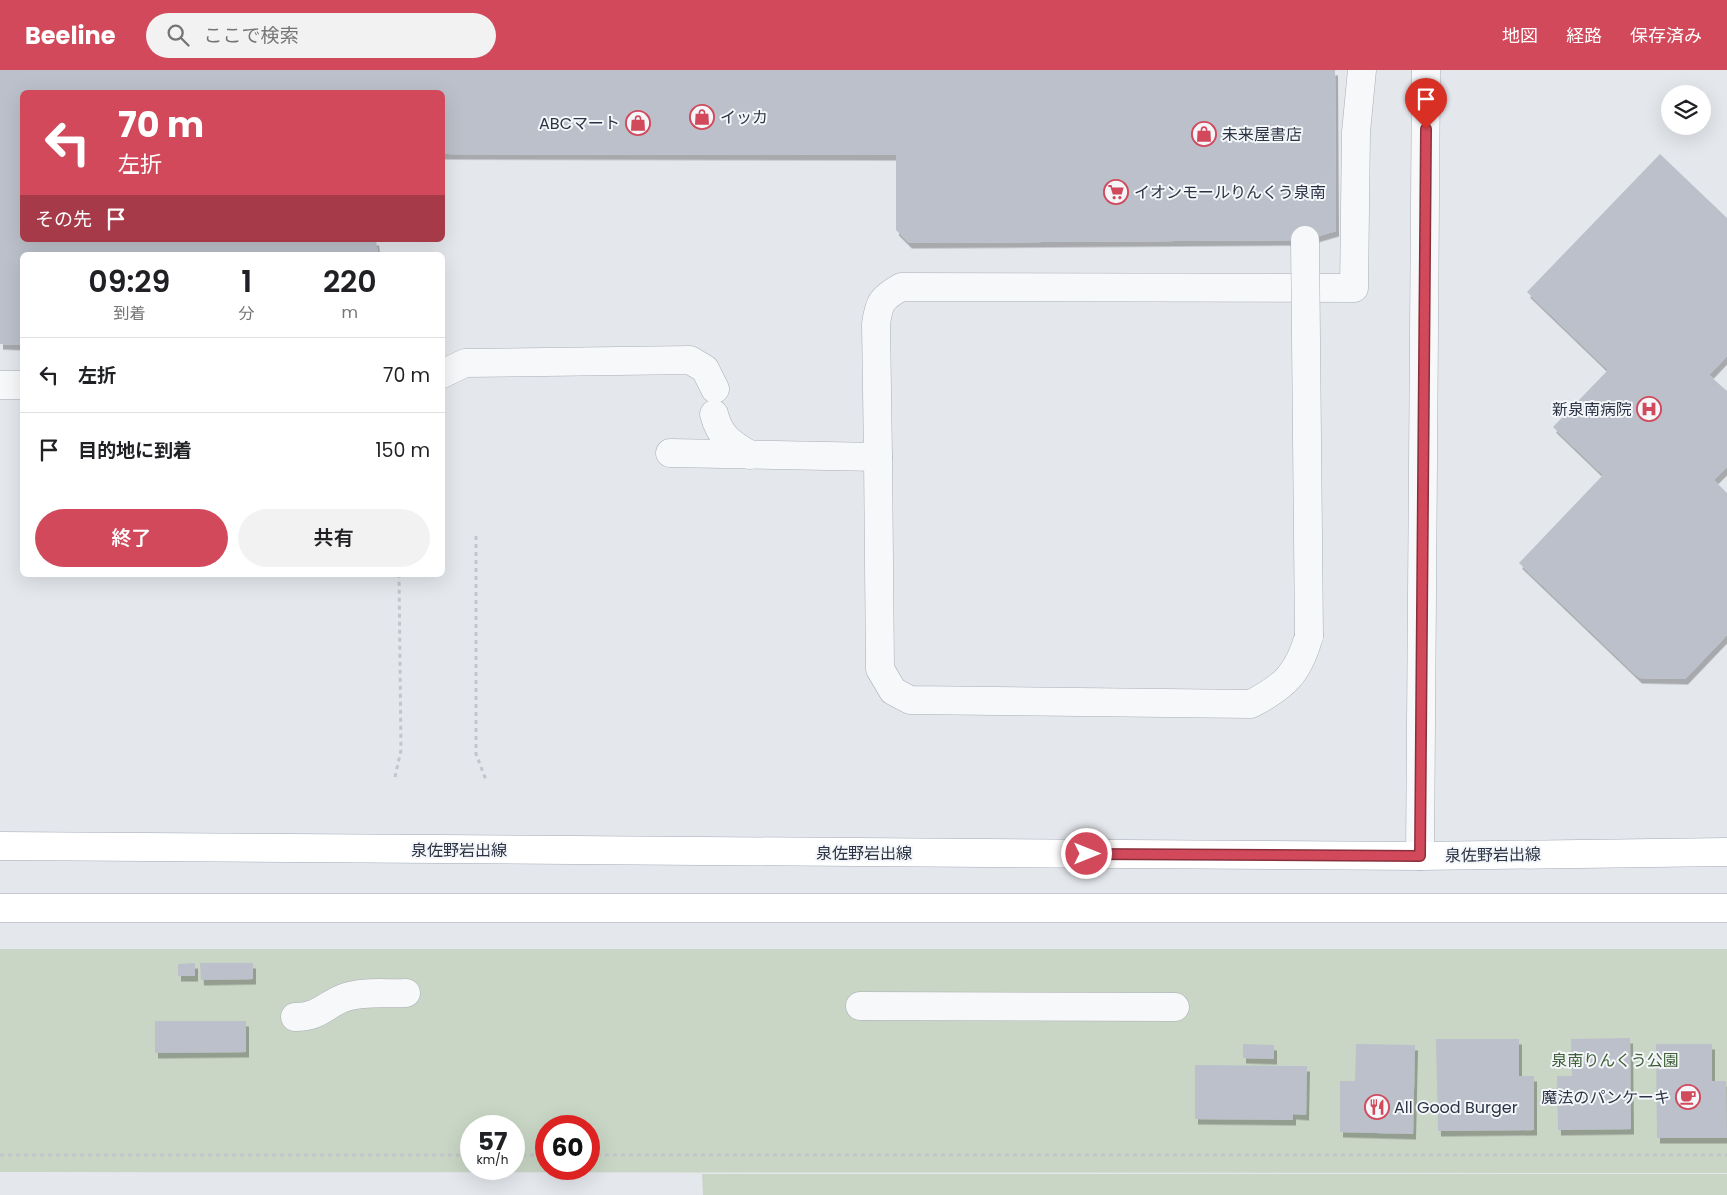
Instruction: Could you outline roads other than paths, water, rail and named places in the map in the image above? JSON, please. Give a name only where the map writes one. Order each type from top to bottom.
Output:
[{"type":"main road","name":"泉佐野岩出線","points":[[0,846],[1420,856],[1727,852]]},
{"type":"main road","points":[[0,908],[1727,908]]},
{"type":"street","points":[[1305,240],[1309,636],[1304,656],[1291,677],[1271,693],[1251,704],[910,700],[893,691],[880,669],[876,324],[878,307],[888,294],[901,287],[1354,288],[1356,132],[1362,70]]},
{"type":"street","points":[[1420,856],[1426,70]]},
{"type":"street","points":[[445,373],[465,363],[690,360],[705,369],[715,402],[718,428],[730,443],[750,454]]},
{"type":"street","points":[[0,386],[20,385]]},
{"type":"street","points":[[670,453],[878,457]]},
{"type":"street","points":[[297,1026],[315,1031],[336,1017],[354,1009],[406,1000]]},
{"type":"street","points":[[860,1000],[1175,1001]]},
{"type":"place","name":"イッカ","points":[[702,117]]},
{"type":"place","name":"ABCマート","points":[[638,123]]},
{"type":"place","name":"未来屋書店","points":[[1204,134]]},
{"type":"place","name":"イオンモールりんくう泉南","points":[[1116,192]]},
{"type":"place","name":"新泉南病院","points":[[1649,409]]},
{"type":"place","name":"魔法のパンケーキ","points":[[1688,1097]]},
{"type":"place","name":"All Good Burger","points":[[1377,1107]]},
{"type":"park label","name":"泉南りんくう公園","points":[[1615,1060]]}]
